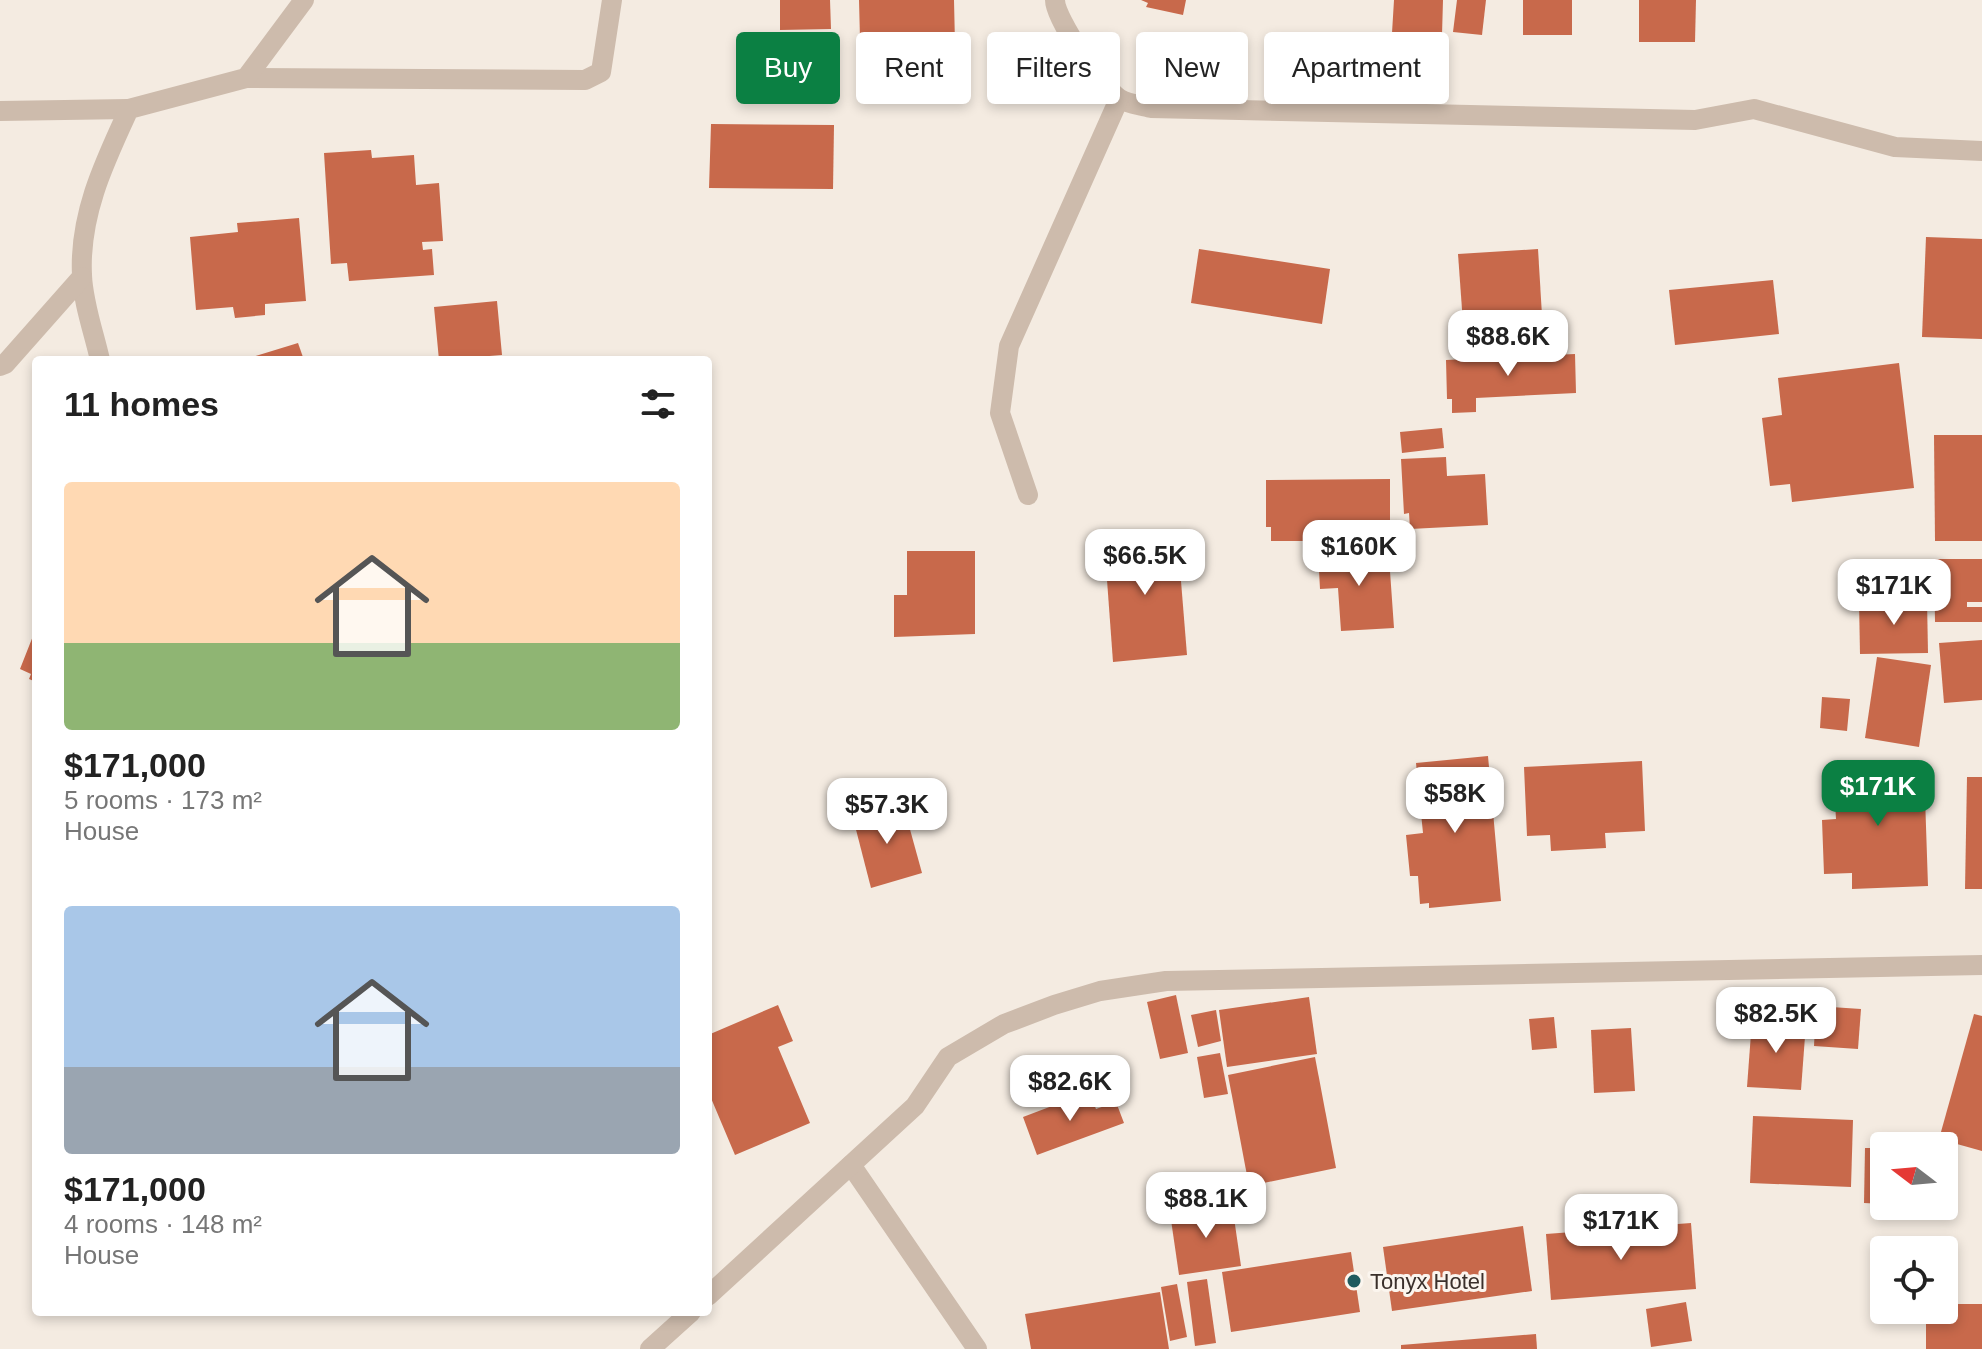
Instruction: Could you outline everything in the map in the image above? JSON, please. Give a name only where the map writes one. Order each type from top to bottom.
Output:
[{"type":"street","points":[[246,78],[304,0]]},
{"type":"street","points":[[0,111],[129,109],[246,78],[585,80],[601,72],[612,0]]},
{"type":"street","points":[[1055,0],[1055,10],[1071,32]]},
{"type":"street","points":[[1120,99],[1151,108],[1695,120],[1754,109],[1895,147],[1982,151]]},
{"type":"street","points":[[1028,495],[1000,413],[1009,346],[1117,104]]},
{"type":"street","points":[[99,356],[82,277],[84,226],[101,169],[129,109]]},
{"type":"street","points":[[0,366],[82,277]]},
{"type":"street","points":[[712,1292],[915,1106],[948,1057],[1004,1024],[1100,991],[1166,981],[1982,965]]},
{"type":"street","points":[[851,1165],[977,1349]]},
{"type":"street","points":[[650,1349],[687,1316]]},
{"type":"building","points":[[780,0],[830,0],[831,29],[780,30]]},
{"type":"building","points":[[859,0],[954,0],[955,32],[860,32]]},
{"type":"building","points":[[1141,0],[1186,0],[1183,15],[1146,7],[1148,3]]},
{"type":"building","points":[[1394,0],[1443,0],[1442,32],[1392,32]]},
{"type":"building","points":[[1457,0],[1486,0],[1482,35],[1453,32]]},
{"type":"building","points":[[1523,0],[1572,0],[1572,35],[1523,35]]},
{"type":"building","points":[[1639,0],[1696,0],[1695,42],[1639,42]]},
{"type":"building","points":[[711,124],[834,125],[833,189],[709,188]]},
{"type":"building","points":[[371,150],[372,158],[414,155],[416,185],[439,183],[443,241],[422,242],[423,250],[432,249],[434,275],[349,281],[347,263],[331,264],[324,153]]},
{"type":"building","points":[[299,218],[306,301],[265,304],[265,315],[235,318],[233,307],[196,310],[190,237],[238,232],[237,223]]},
{"type":"building","points":[[1926,237],[1982,239],[1982,339],[1922,337]]},
{"type":"building","points":[[1199,249],[1330,269],[1322,324],[1191,303]]},
{"type":"building","points":[[1538,249],[1543,332],[1464,337],[1458,254]]},
{"type":"building","points":[[1773,280],[1779,334],[1675,345],[1669,290]]},
{"type":"building","points":[[497,301],[502,355],[439,356],[434,307]]},
{"type":"building","points":[[298,343],[303,356],[256,356]]},
{"type":"building","points":[[1575,354],[1576,393],[1476,398],[1476,412],[1452,413],[1452,399],[1447,399],[1446,360]]},
{"type":"building","points":[[1899,363],[1914,488],[1792,502],[1790,484],[1770,486],[1762,418],[1782,415],[1778,378]]},
{"type":"building","points":[[1442,428],[1444,448],[1402,453],[1400,432]]},
{"type":"building","points":[[1934,435],[1982,435],[1982,541],[1935,541]]},
{"type":"building","points":[[1446,457],[1447,476],[1485,474],[1488,525],[1410,529],[1409,513],[1404,514],[1401,459]]},
{"type":"building","points":[[1390,479],[1390,526],[1368,526],[1369,541],[1271,541],[1271,527],[1266,527],[1266,480]]},
{"type":"building","points":[[1177,532],[1187,655],[1113,662],[1104,539]]},
{"type":"building","points":[[1365,549],[1366,559],[1389,557],[1394,628],[1341,631],[1338,588],[1320,589],[1318,552]]},
{"type":"building","points":[[907,551],[975,551],[975,634],[894,637],[894,595],[907,595]]},
{"type":"building","points":[[1934,559],[1982,559],[1982,602],[1967,602],[1967,607],[1982,607],[1982,622],[1935,622]]},
{"type":"building","points":[[1927,600],[1928,653],[1860,654],[1859,601]]},
{"type":"building","points":[[32,639],[32,680],[29,679],[31,674],[20,669]]},
{"type":"building","points":[[1982,640],[1982,700],[1944,703],[1939,643]]},
{"type":"building","points":[[1877,657],[1931,665],[1919,747],[1865,738]]},
{"type":"building","points":[[1822,697],[1850,699],[1847,731],[1820,728]]},
{"type":"building","points":[[1488,756],[1501,901],[1429,908],[1429,903],[1420,904],[1418,876],[1410,876],[1406,835],[1423,833],[1416,763]]},
{"type":"building","points":[[1642,761],[1645,831],[1605,833],[1606,848],[1551,851],[1550,835],[1527,836],[1524,767]]},
{"type":"building","points":[[1879,766],[1879,769],[1924,767],[1928,886],[1852,889],[1852,873],[1824,874],[1822,820],[1836,819],[1833,768]]},
{"type":"building","points":[[1967,777],[1982,777],[1982,889],[1965,889]]},
{"type":"building","points":[[903,804],[922,873],[871,888],[853,818]]},
{"type":"building","points":[[1176,995],[1188,1053],[1160,1059],[1147,1002]]},
{"type":"building","points":[[1309,997],[1317,1054],[1227,1067],[1219,1010]]},
{"type":"building","points":[[778,1005],[793,1041],[778,1047],[810,1123],[735,1155],[712,1100],[712,1033]]},
{"type":"building","points":[[1816,1006],[1861,1009],[1858,1049],[1814,1046]]},
{"type":"building","points":[[1216,1010],[1221,1041],[1198,1047],[1191,1015]]},
{"type":"building","points":[[1974,1014],[1982,1016],[1982,1151],[1958,1144],[1958,1132],[1941,1132]]},
{"type":"building","points":[[1554,1017],[1557,1048],[1532,1050],[1529,1019]]},
{"type":"building","points":[[1752,1020],[1806,1023],[1801,1090],[1747,1087]]},
{"type":"building","points":[[1631,1028],[1635,1091],[1594,1093],[1591,1030]]},
{"type":"building","points":[[1220,1053],[1228,1094],[1204,1098],[1197,1057]]},
{"type":"building","points":[[1315,1057],[1336,1168],[1249,1186],[1228,1075]]},
{"type":"building","points":[[1089,1092],[1096,1109],[1116,1102],[1124,1123],[1037,1155],[1023,1117]]},
{"type":"building","points":[[1753,1116],[1853,1120],[1851,1187],[1750,1183]]},
{"type":"building","points":[[1865,1148],[1870,1148],[1870,1203],[1864,1203]]},
{"type":"building","points":[[1232,1204],[1241,1266],[1179,1275],[1170,1213]]},
{"type":"building","points":[[1691,1223],[1696,1289],[1551,1300],[1546,1234]]},
{"type":"building","points":[[1523,1226],[1532,1291],[1392,1311],[1383,1247]]},
{"type":"building","points":[[1351,1252],[1360,1312],[1231,1332],[1222,1272]]},
{"type":"building","points":[[1207,1279],[1216,1343],[1195,1346],[1187,1282]]},
{"type":"building","points":[[1177,1284],[1187,1337],[1170,1341],[1161,1287]]},
{"type":"building","points":[[1160,1292],[1169,1349],[1031,1349],[1025,1314]]},
{"type":"building","points":[[1686,1302],[1692,1341],[1651,1347],[1646,1309]]},
{"type":"building","points":[[1958,1304],[1982,1304],[1982,1349],[1926,1349],[1926,1324],[1958,1324]]},
{"type":"building","points":[[1536,1334],[1537,1349],[1401,1349],[1401,1345]]},
{"type":"place","name":"Tonyx Hotel","points":[[1354,1281]]}]
